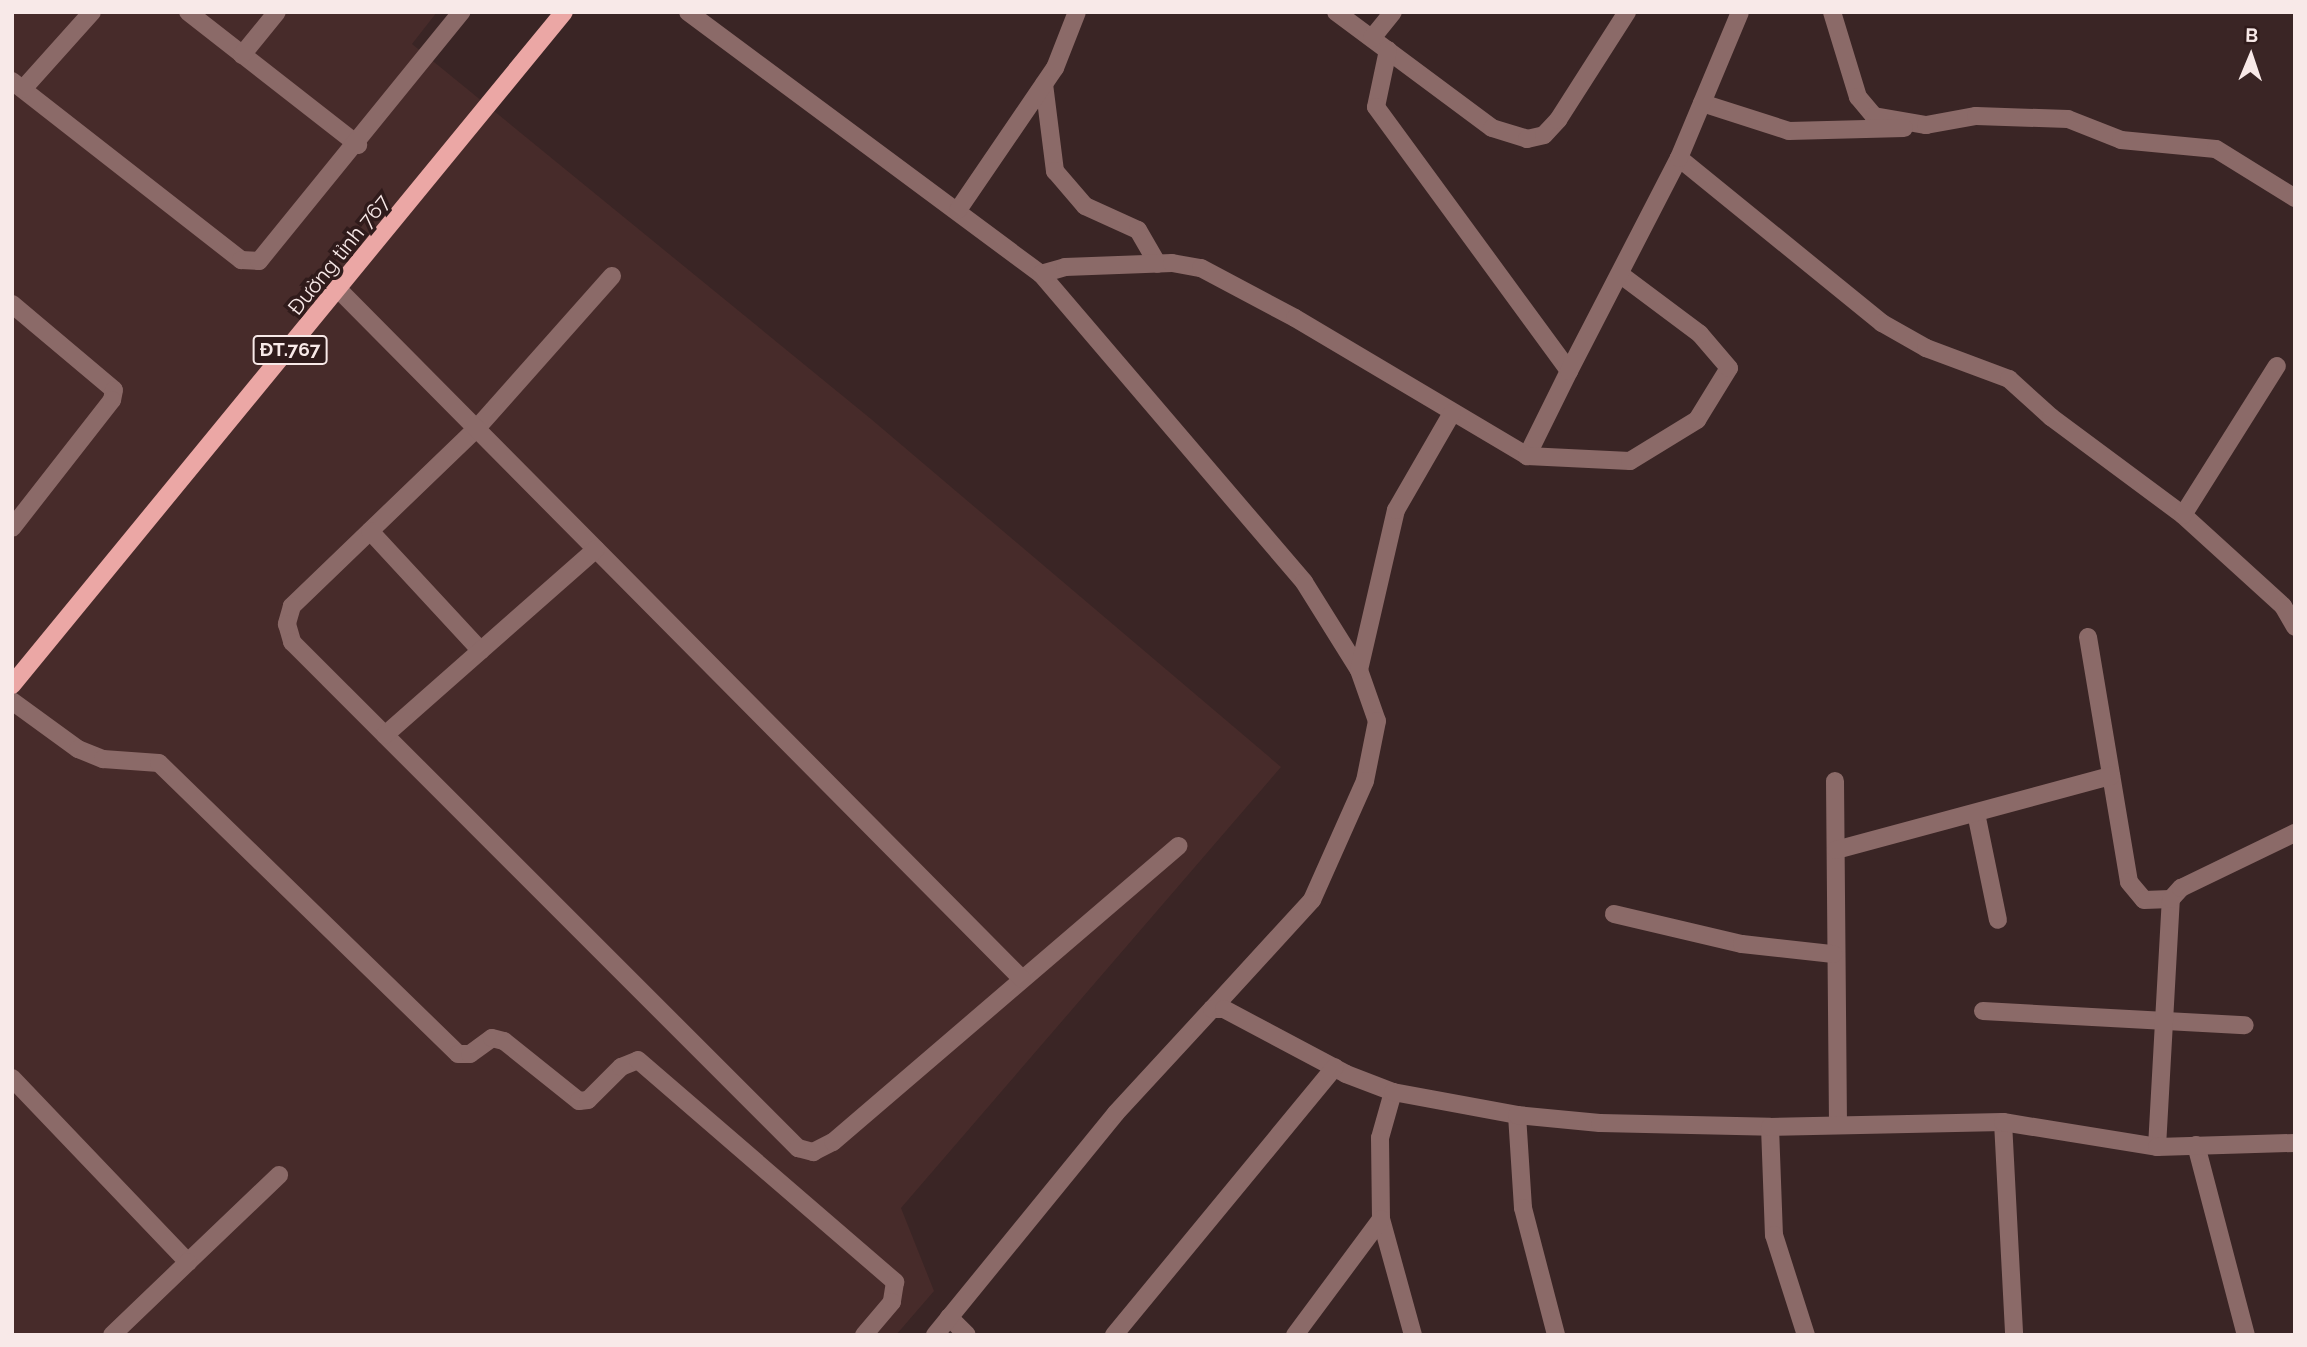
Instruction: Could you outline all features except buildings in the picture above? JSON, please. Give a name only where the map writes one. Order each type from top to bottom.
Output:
[{"type":"main road","name":"Đường tỉnh 767","points":[[12,685],[339,290],[564,12]]},
{"type":"street","points":[[92,12],[18,85],[241,260],[259,261],[273,250],[461,12]]},
{"type":"street","points":[[188,12],[358,145]]},
{"type":"street","points":[[242,55],[278,12]]},
{"type":"street","points":[[688,12],[1041,274],[1304,582],[1359,670],[1377,721],[1365,781],[1312,900],[1116,1112],[934,1335]]},
{"type":"street","points":[[958,210],[1062,56],[1077,12]]},
{"type":"street","points":[[1336,12],[1492,128],[1527,139],[1544,135],[1558,120],[1627,12]]},
{"type":"street","points":[[1372,38],[1393,12]]},
{"type":"street","points":[[1527,456],[1679,158],[1740,12]]},
{"type":"street","points":[[1832,12],[1858,97],[1874,116],[1926,125]]},
{"type":"street","points":[[1388,50],[1376,107],[1569,371]]},
{"type":"street","points":[[1044,84],[1055,171],[1085,206],[1138,230],[1158,264]]},
{"type":"street","points":[[1702,103],[1789,131],[1926,125],[1976,116],[2068,119],[2121,140],[2216,149],[2290,192]]},
{"type":"street","points":[[1679,158],[1882,323],[1926,348],[2010,379],[2051,417],[2183,515],[2283,606],[2295,627]]},
{"type":"street","points":[[1041,274],[1065,267],[1186,265],[1214,274],[1527,456],[1641,458],[1697,420],[1729,368],[1700,334],[1621,275]]},
{"type":"street","points":[[611,276],[477,428],[292,606],[287,624],[292,642],[798,1148],[813,1153],[832,1142],[1178,846]]},
{"type":"street","points":[[339,290],[1022,979]]},
{"type":"street","points":[[12,304],[114,390],[112,400],[12,528]]},
{"type":"street","points":[[2183,515],[2277,366]]},
{"type":"street","points":[[1359,670],[1396,510],[1452,413]]},
{"type":"street","points":[[370,531],[481,651]]},
{"type":"street","points":[[385,735],[596,549]]},
{"type":"street","points":[[2088,637],[2134,894],[2144,900],[2171,899]]},
{"type":"street","points":[[12,701],[78,749],[103,759],[159,764],[458,1054],[470,1054],[485,1040],[504,1041],[579,1101],[588,1100],[621,1067],[638,1060],[895,1282],[892,1302],[864,1335]]},
{"type":"street","points":[[1836,850],[2111,776]]},
{"type":"street","points":[[1835,781],[1833,954],[1838,1125]]},
{"type":"street","points":[[1976,813],[1998,920]]},
{"type":"street","points":[[2157,1147],[2161,1024],[2171,899],[2181,888],[2295,833]]},
{"type":"street","points":[[1614,914],[1742,944],[1833,954]]},
{"type":"street","points":[[1212,1009],[1393,1092],[1517,1115],[1600,1123],[1770,1127],[2003,1122],[2157,1147],[2295,1143]]},
{"type":"street","points":[[1983,1011],[2161,1024],[2245,1025]]},
{"type":"street","points":[[1114,1335],[1335,1067]]},
{"type":"street","points":[[12,1078],[188,1262]]},
{"type":"street","points":[[1393,1092],[1380,1138],[1381,1219],[1413,1335]]},
{"type":"street","points":[[1517,1115],[1523,1208],[1556,1335]]},
{"type":"street","points":[[2003,1122],[2014,1335]]},
{"type":"street","points":[[1770,1127],[1774,1235],[1806,1335]]},
{"type":"street","points":[[2196,1145],[2246,1335]]},
{"type":"street","points":[[112,1335],[279,1175]]},
{"type":"street","points":[[1295,1335],[1381,1219]]},
{"type":"street","points":[[949,1317],[967,1335]]},
{"type":"shaded area","points":[[12,12],[437,12],[412,44],[871,419],[1281,767],[901,1208],[934,1291],[896,1335],[12,1335]]}]
